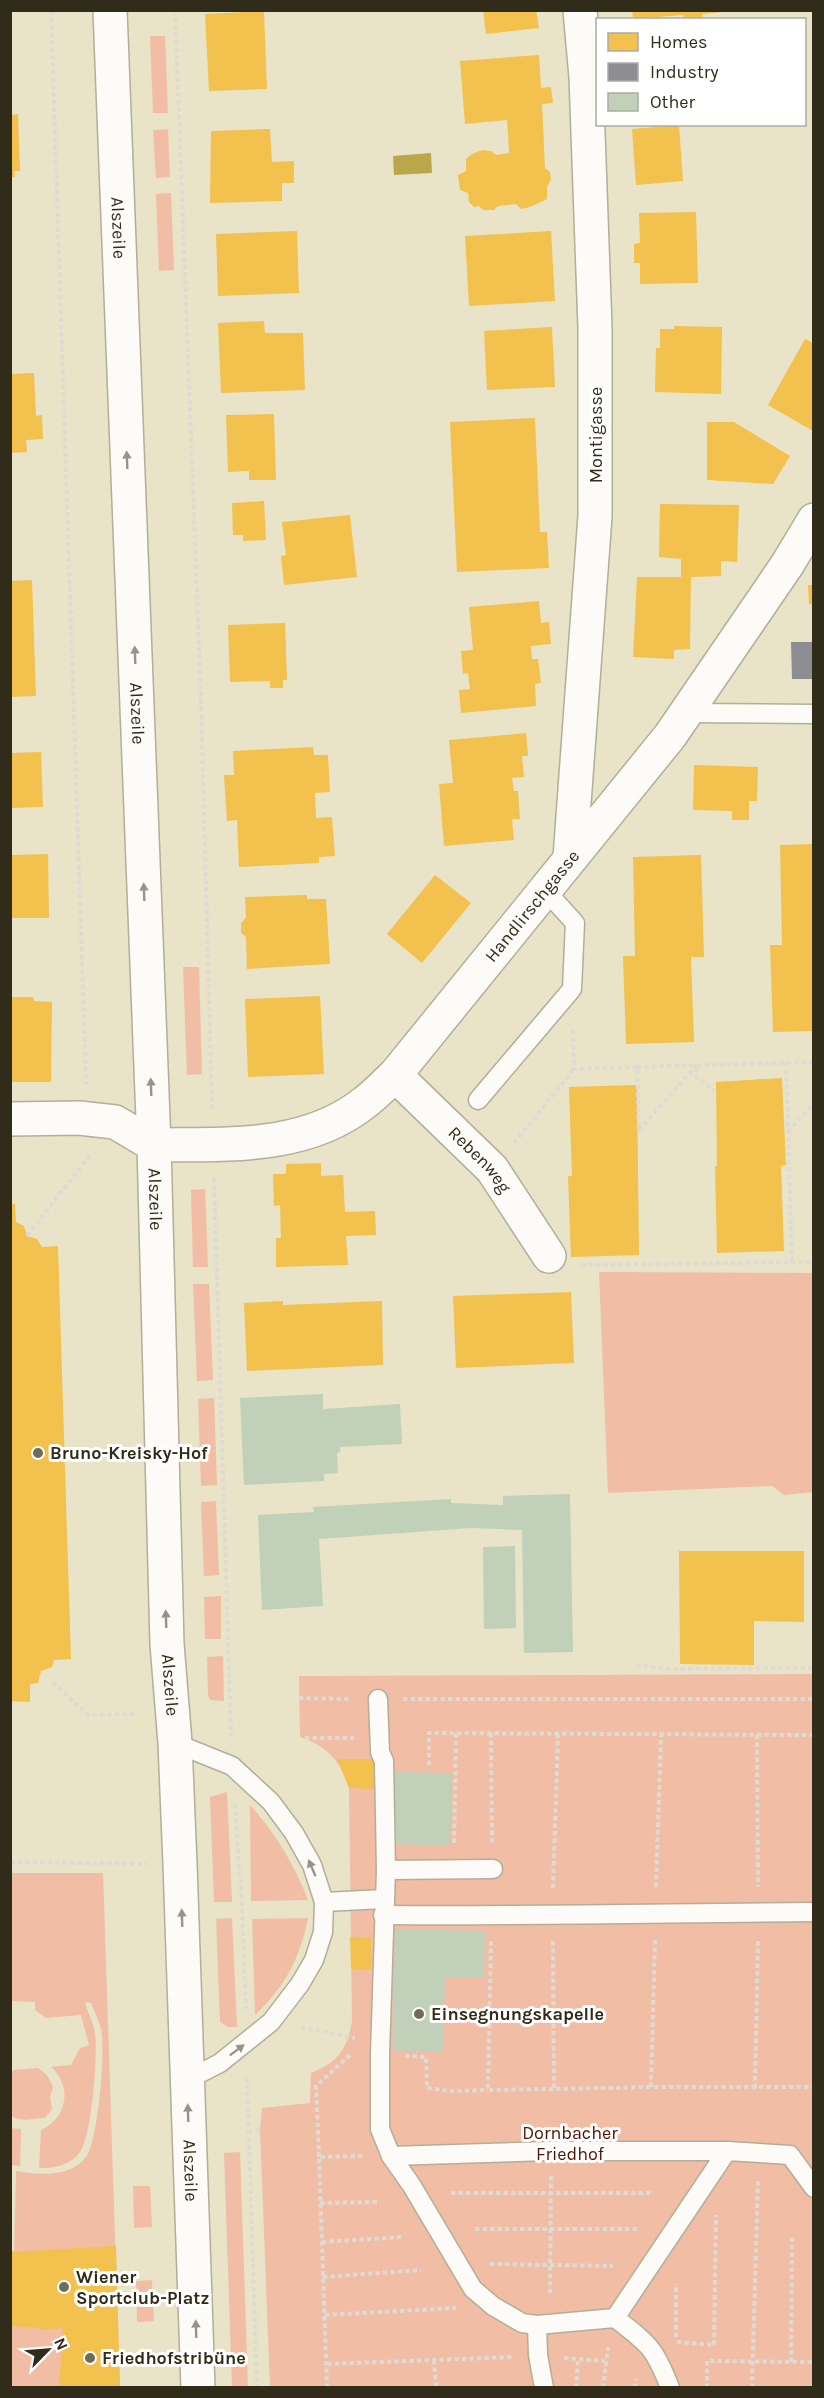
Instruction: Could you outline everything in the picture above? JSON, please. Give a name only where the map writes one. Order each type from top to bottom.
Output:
[{"type":"street","name":"Alszeile","points":[[110,10],[154,1145],[167,1644],[180,1863],[198,2388]]},
{"type":"street","name":"Montigasse","points":[[570,858],[596,504],[595,328],[586,77],[580,10]]},
{"type":"street","name":"Handlirschgasse","points":[[154,1145],[269,1141],[310,1131],[335,1121],[364,1104],[394,1075],[670,736],[787,565],[813,520]]},
{"type":"street","name":"Rebenweg","points":[[394,1075],[492,1169],[549,1256]]},
{"type":"street","points":[[10,1119],[79,1118],[115,1122],[154,1145]]},
{"type":"lane","points":[[686,713],[813,714]]},
{"type":"lane","points":[[478,1100],[572,989],[575,923],[545,890]]},
{"type":"lane","points":[[378,1699],[380,1752],[384,1761],[386,1870],[380,2047],[380,2129],[391,2156],[412,2186],[473,2289],[493,2306],[522,2323],[537,2325],[615,2318],[646,2341],[657,2355],[670,2388]]},
{"type":"lane","points":[[173,1729],[232,1766],[271,1802],[294,1833],[312,1865],[324,1902],[323,1932],[315,1960],[271,2022],[220,2063],[187,2080]]},
{"type":"lane","points":[[386,1870],[492,1869]]},
{"type":"lane","points":[[324,1902],[491,1916],[813,1912]]},
{"type":"lane","points":[[391,2156],[551,2151],[728,2151],[790,2155],[813,2188]]},
{"type":"lane","points":[[615,2318],[728,2151]]},
{"type":"lane","points":[[537,2325],[538,2355],[544,2388]]},
{"type":"path","points":[[51,10],[86,1088]]},
{"type":"path","points":[[175,10],[201,702],[232,1766],[242,1909],[257,2388]]},
{"type":"path","points":[[492,1169],[574,1069],[572,989]]},
{"type":"path","points":[[786,1062],[792,1262]]},
{"type":"path","points":[[574,1069],[813,1062]]},
{"type":"path","points":[[637,1067],[639,1130],[697,1065]]},
{"type":"path","points":[[697,1065],[696,1077],[715,1091]]},
{"type":"path","points":[[788,1132],[813,1103]]},
{"type":"path","points":[[27,1236],[115,1122]]},
{"type":"path","points":[[549,1256],[557,1266],[813,1262]]},
{"type":"path","points":[[636,1665],[669,1669],[813,1668]]},
{"type":"path","points":[[53,1682],[88,1715],[173,1729]]},
{"type":"path","points":[[299,1698],[813,1699]]},
{"type":"path","points":[[429,1765],[429,1733],[813,1735]]},
{"type":"path","points":[[454,1869],[456,1733]]},
{"type":"path","points":[[491,1733],[492,1869]]},
{"type":"path","points":[[554,2089],[553,1916],[558,1735]]},
{"type":"path","points":[[651,2087],[661,1735]]},
{"type":"path","points":[[305,1738],[379,1737]]},
{"type":"path","points":[[10,1862],[180,1863]]},
{"type":"path","points":[[488,2090],[491,1916]]},
{"type":"path","points":[[271,2022],[356,2038],[380,2047],[426,2057],[427,2088],[451,2091],[813,2087]]},
{"type":"path","points":[[327,2388],[316,2086],[346,2061],[355,2050],[356,2038]]},
{"type":"path","points":[[248,2132],[260,2130]]},
{"type":"path","points":[[550,2293],[551,2151]]},
{"type":"path","points":[[752,2388],[758,2153]]},
{"type":"path","points":[[319,2157],[391,2156]]},
{"type":"path","points":[[451,2193],[654,2193]]},
{"type":"path","points":[[320,2203],[377,2202]]},
{"type":"path","points":[[646,2341],[714,2344],[717,2209]]},
{"type":"path","points":[[475,2229],[638,2229]]},
{"type":"path","points":[[791,2362],[792,2236]]},
{"type":"path","points":[[322,2242],[400,2237]]},
{"type":"path","points":[[490,2264],[613,2266]]},
{"type":"path","points":[[323,2277],[421,2270]]},
{"type":"path","points":[[676,2284],[676,2342]]},
{"type":"path","points":[[325,2315],[493,2306]]},
{"type":"path","points":[[603,2388],[605,2361],[615,2318]]},
{"type":"path","points":[[327,2364],[538,2355],[605,2361]]},
{"type":"path","points":[[576,2388],[578,2359]]},
{"type":"path","points":[[434,2361],[436,2388]]},
{"type":"path","points":[[707,2388],[707,2361],[813,2362]]},
{"type":"green space","points":[[150,36],[165,36],[168,113],[153,113]]},
{"type":"green space","points":[[168,129],[170,177],[156,178],[153,130]]},
{"type":"green space","points":[[171,193],[174,270],[159,271],[156,194]]},
{"type":"green space","points":[[183,967],[199,967],[202,1074],[187,1075]]},
{"type":"green space","points":[[205,1189],[208,1267],[193,1267],[191,1190]]},
{"type":"green space","points":[[599,1272],[813,1273],[813,1492],[784,1495],[772,1486],[608,1493]]},
{"type":"green space","points":[[193,1284],[209,1284],[213,1380],[197,1381]]},
{"type":"green space","points":[[214,1398],[217,1485],[201,1486],[198,1399]]},
{"type":"green space","points":[[216,1501],[219,1575],[204,1576],[201,1502]]},
{"type":"green space","points":[[221,1596],[221,1639],[205,1639],[204,1597]]},
{"type":"green space","points":[[223,1656],[224,1701],[210,1700],[207,1657]]},
{"type":"green space","name":"Dornbacher Friedhof","points":[[813,1674],[813,2387],[270,2387],[260,2130],[262,2108],[310,2103],[311,2073],[340,2054],[352,2021],[349,1788],[342,1770],[332,1756],[318,1745],[300,1737],[299,1676]]},
{"type":"green space","points":[[227,1792],[232,1902],[214,1902],[210,1797]]},
{"type":"green space","points":[[250,1805],[283,1850],[308,1900],[251,1901]]},
{"type":"green space","points":[[11,1873],[103,1873],[120,2387],[11,2387],[10,2252],[14,2251],[16,2171],[44,2174],[63,2172],[72,2169],[86,2157],[94,2134],[100,2094],[102,2039],[99,2022],[91,2003],[85,2002],[94,2029],[96,2044],[95,2076],[88,2129],[77,2156],[56,2167],[39,2168],[41,2130],[57,2118],[64,2102],[62,2083],[51,2067],[71,2065],[80,2048],[89,2045],[81,2015],[46,2018],[35,2010],[35,2002],[11,2001]]},
{"type":"green space","points":[[232,1918],[237,2027],[228,2027],[220,2022],[216,1919]]},
{"type":"green space","points":[[308,1918],[290,1971],[275,1993],[255,2015],[252,1919]]},
{"type":"green space","points":[[38,2068],[47,2075],[53,2087],[50,2097],[52,2109],[45,2118],[24,2120],[11,2116],[10,2077],[13,2070]]},
{"type":"green space","points":[[10,2128],[21,2129],[20,2166],[11,2165]]},
{"type":"green space","points":[[240,2152],[248,2388],[232,2387],[224,2153]]},
{"type":"green space","points":[[133,2186],[150,2186],[152,2227],[134,2228]]},
{"type":"green space","points":[[152,2280],[154,2321],[137,2322],[136,2281]]},
{"type":"shaded area","points":[[431,153],[432,173],[394,175],[393,156]]},
{"type":"building: Homes","points":[[483,10],[536,10],[539,28],[486,34]]},
{"type":"building: Homes","points":[[632,10],[723,10],[723,12],[702,14],[703,18],[684,18],[683,15],[633,18]]},
{"type":"building: Homes","points":[[264,11],[267,89],[209,91],[205,14]]},
{"type":"building: Homes","points":[[539,55],[541,88],[551,87],[553,103],[542,104],[545,168],[550,172],[551,179],[547,187],[547,199],[521,209],[516,204],[498,206],[494,210],[474,207],[469,202],[468,193],[460,190],[458,175],[466,171],[466,159],[472,154],[482,150],[491,151],[496,155],[509,153],[507,120],[465,124],[460,61]]},
{"type":"building: Homes","points":[[18,114],[20,171],[14,171],[15,177],[10,177],[10,115]]},
{"type":"building: Homes","points":[[679,126],[683,181],[636,185],[632,129]]},
{"type":"building: Homes","points":[[270,129],[272,162],[294,161],[294,183],[282,183],[282,201],[210,203],[211,131]]},
{"type":"building: Homes","points":[[696,212],[698,283],[640,284],[640,263],[634,263],[634,244],[640,243],[639,213]]},
{"type":"building: Homes","points":[[297,231],[299,293],[218,296],[216,234]]},
{"type":"building: Homes","points":[[551,231],[555,301],[469,306],[465,236]]},
{"type":"building: Homes","points":[[264,321],[265,333],[303,333],[305,390],[221,393],[218,323]]},
{"type":"building: Homes","points":[[674,326],[722,327],[721,394],[655,392],[656,348],[660,348],[660,329],[674,329]]},
{"type":"building: Homes","points":[[552,327],[555,387],[487,390],[484,331]]},
{"type":"building: Homes","points":[[805,339],[813,343],[813,431],[768,405]]},
{"type":"building: Homes","points":[[34,373],[36,416],[42,415],[43,439],[26,440],[27,452],[10,453],[10,374]]},
{"type":"building: Homes","points":[[274,414],[276,480],[249,480],[249,471],[228,472],[226,415]]},
{"type":"building: Homes","points":[[535,418],[540,532],[547,532],[549,568],[457,572],[450,422]]},
{"type":"building: Homes","points":[[707,422],[734,422],[790,456],[773,484],[707,480]]},
{"type":"building: Homes","points":[[264,501],[266,540],[243,541],[243,535],[233,535],[232,503]]},
{"type":"building: Homes","points":[[660,504],[739,505],[737,562],[721,561],[721,576],[691,577],[690,649],[674,650],[674,659],[633,657],[637,577],[681,577],[681,559],[659,557]]},
{"type":"building: Homes","points":[[350,515],[357,577],[284,585],[281,556],[286,555],[282,522]]},
{"type":"building: Homes","points":[[32,580],[36,696],[10,697],[10,581]]},
{"type":"building: Homes","points":[[808,585],[813,585],[813,604],[809,604]]},
{"type":"building: Homes","points":[[539,601],[541,623],[549,622],[551,644],[531,646],[532,659],[538,659],[541,683],[535,684],[536,706],[461,713],[459,690],[470,689],[468,673],[463,674],[461,651],[473,650],[469,607]]},
{"type":"building: Homes","points":[[285,623],[287,680],[283,680],[283,688],[270,688],[270,681],[230,682],[228,625]]},
{"type":"building: Homes","points":[[526,733],[528,756],[522,756],[524,777],[512,778],[514,791],[518,791],[520,819],[512,819],[514,840],[444,846],[439,784],[453,783],[449,740]]},
{"type":"building: Homes","points":[[313,747],[314,755],[328,755],[330,792],[315,793],[316,818],[332,817],[335,856],[319,857],[319,863],[239,867],[237,820],[227,821],[224,775],[234,775],[233,751]]},
{"type":"building: Homes","points":[[41,752],[43,807],[10,808],[10,753]]},
{"type":"building: Homes","points":[[694,765],[758,767],[757,801],[749,801],[749,820],[732,820],[732,811],[693,810]]},
{"type":"building: Homes","points":[[813,844],[813,1031],[773,1032],[770,945],[782,945],[780,845]]},
{"type":"building: Homes","points":[[48,854],[49,918],[10,918],[10,855]]},
{"type":"building: Homes","points":[[701,855],[704,957],[691,957],[694,1042],[626,1044],[623,956],[635,956],[633,857]]},
{"type":"building: Homes","points":[[435,875],[471,903],[422,963],[387,934]]},
{"type":"building: Homes","points":[[307,895],[307,899],[326,899],[330,964],[247,969],[246,937],[241,933],[241,923],[246,918],[245,897]]},
{"type":"building: Homes","points":[[320,996],[324,1074],[248,1077],[245,999]]},
{"type":"building: Homes","points":[[10,997],[33,997],[34,1001],[52,1002],[51,1082],[10,1082]]},
{"type":"building: Homes","points":[[782,1078],[786,1165],[781,1166],[784,1251],[717,1253],[716,1082]]},
{"type":"building: Homes","points":[[637,1085],[639,1255],[571,1257],[568,1176],[572,1176],[569,1087]]},
{"type":"building: Homes","points":[[321,1163],[321,1176],[343,1175],[345,1212],[375,1211],[376,1235],[346,1236],[348,1265],[276,1267],[276,1238],[281,1238],[280,1205],[274,1206],[273,1174],[286,1174],[286,1164]]},
{"type":"building: Homes","name":"Bruno-Kreisky-Hof","points":[[10,1204],[15,1204],[16,1222],[24,1226],[27,1236],[37,1239],[42,1247],[58,1246],[71,1659],[54,1660],[52,1667],[41,1671],[38,1683],[30,1684],[30,1702],[10,1701]]},
{"type":"building: Homes","points":[[571,1292],[574,1363],[456,1368],[453,1296]]},
{"type":"building: Homes","points":[[283,1301],[283,1305],[382,1301],[383,1365],[247,1371],[244,1303]]},
{"type":"building: Homes","points":[[679,1551],[804,1551],[804,1622],[754,1621],[754,1665],[680,1664]]},
{"type":"building: Homes","points":[[337,1759],[374,1759],[375,1789],[349,1788]]},
{"type":"building: Homes","points":[[350,1937],[371,1938],[371,1970],[351,1969]]},
{"type":"building: Homes","name":"Wiener Sportclub-Platz","points":[[116,2246],[120,2388],[59,2388],[63,2328],[42,2330],[10,2326],[10,2252]]},
{"type":"building: Industry","points":[[791,642],[814,642],[814,679],[792,679]]},
{"type":"building: Other","points":[[323,1394],[323,1409],[400,1404],[402,1444],[340,1447],[340,1452],[337,1453],[338,1473],[324,1474],[324,1481],[244,1485],[240,1398]]},
{"type":"building: Other","points":[[570,1494],[573,1652],[524,1653],[522,1530],[471,1528],[319,1539],[323,1606],[262,1610],[258,1515],[314,1512],[313,1507],[451,1499],[451,1503],[503,1505],[503,1496]]},
{"type":"building: Other","points":[[515,1546],[516,1628],[484,1629],[483,1547]]},
{"type":"building: Other","points":[[396,1772],[452,1773],[450,1846],[394,1844]]},
{"type":"building: Other","name":"Einsegnungskapelle","points":[[395,1929],[485,1931],[484,1978],[445,1977],[443,2052],[393,2051]]},
{"type":"place","name":"Bruno-Kreisky-Hof","points":[[38,1453]]},
{"type":"place","name":"Einsegnungskapelle","points":[[419,2014]]},
{"type":"place","name":"Wiener Sportclub-Platz","points":[[64,2287]]},
{"type":"place","name":"Friedhofstribüne","points":[[90,2358]]}]
